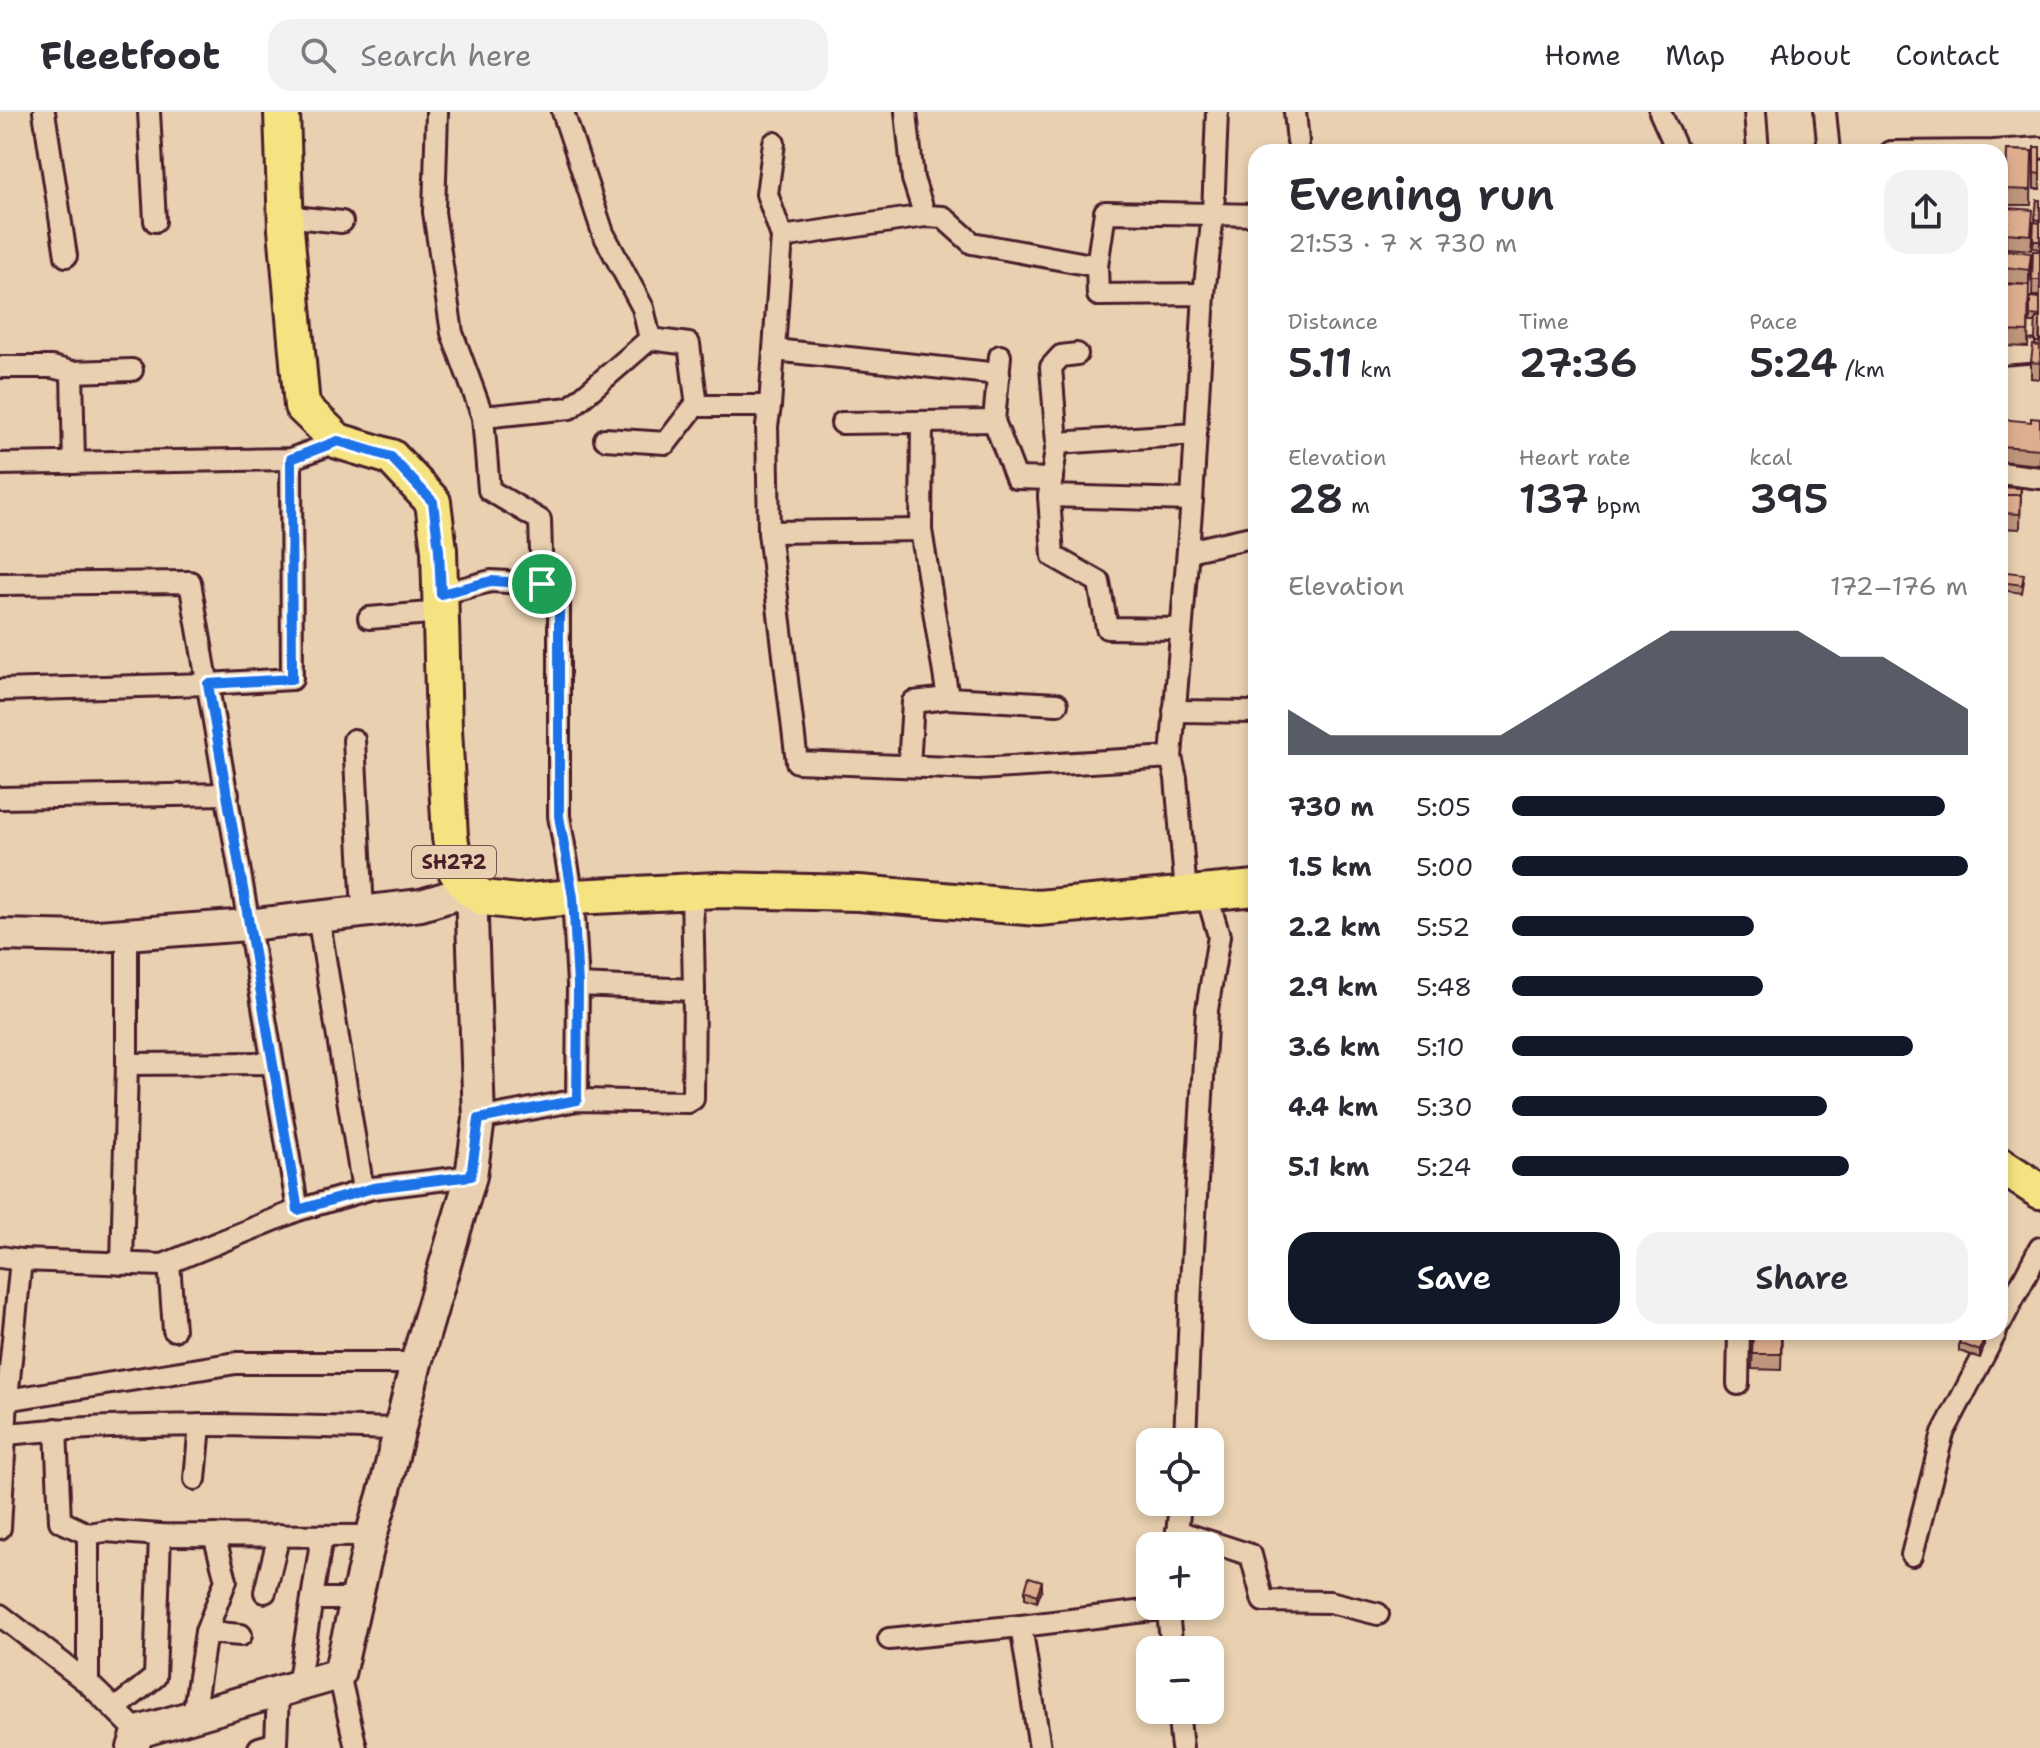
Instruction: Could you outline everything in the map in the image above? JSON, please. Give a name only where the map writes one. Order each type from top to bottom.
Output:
[{"type":"main road","name":"SH272","points":[[282,112],[285,216],[302,406],[338,441],[391,457],[433,502],[439,550],[450,837],[456,871],[471,890],[484,898],[518,902],[718,890],[859,893],[1038,908],[1248,889]]},
{"type":"main road","points":[[2008,1170],[2040,1191]]},
{"type":"street","points":[[44,112],[66,256]]},
{"type":"street","points":[[149,112],[155,221]]},
{"type":"street","points":[[437,112],[434,212],[452,333],[483,417],[489,490],[540,520],[542,584],[559,602],[559,816],[573,897],[578,985],[577,1100]]},
{"type":"street","points":[[563,112],[603,233],[643,308],[650,339]]},
{"type":"street","points":[[906,112],[913,179],[925,216]]},
{"type":"street","points":[[1186,1428],[1207,1010],[1219,936],[1196,892],[1171,757],[1192,500],[1204,294],[1213,214],[1217,112]]},
{"type":"street","points":[[1295,112],[1298,142]]},
{"type":"street","points":[[1660,112],[1674,144]]},
{"type":"street","points":[[1755,112],[1757,144]]},
{"type":"street","points":[[1825,112],[1828,144]]},
{"type":"street","points":[[774,143],[767,194],[782,237],[767,426],[769,532],[797,762],[977,769],[1171,757]]},
{"type":"street","points":[[2008,150],[2040,148]]},
{"type":"street","points":[[1204,294],[1098,295],[1097,266],[1105,212],[1248,215]]},
{"type":"street","points":[[285,216],[342,222]]},
{"type":"street","points":[[782,237],[925,216],[943,217],[972,243],[1097,266]]},
{"type":"street","points":[[2008,255],[2040,253]]},
{"type":"street","points":[[483,417],[570,408],[650,339],[689,344],[697,406],[770,406]]},
{"type":"street","points":[[774,350],[999,365],[994,421],[1016,478],[1050,488],[1192,500]]},
{"type":"street","points":[[2008,353],[2040,351]]},
{"type":"street","points":[[1077,354],[1061,356],[1051,367],[1057,443],[1050,488],[1053,556],[1099,582],[1107,628],[1181,629]]},
{"type":"street","points":[[0,367],[52,367],[72,372],[132,370]]},
{"type":"street","points":[[72,372],[74,463]]},
{"type":"street","points":[[605,439],[666,443],[697,403]]},
{"type":"street","points":[[842,423],[994,421]]},
{"type":"street","points":[[922,422],[921,530],[948,698]]},
{"type":"street","points":[[1057,443],[1196,434]]},
{"type":"street","points":[[0,464],[291,459],[338,441]]},
{"type":"street","points":[[0,690],[292,679],[291,459]]},
{"type":"street","points":[[2008,474],[2040,478]]},
{"type":"street","points":[[769,532],[921,530]]},
{"type":"street","points":[[1188,551],[1248,538]]},
{"type":"street","points":[[369,618],[441,603],[491,581],[542,584]]},
{"type":"street","points":[[0,584],[190,582],[298,1210]]},
{"type":"street","points":[[909,766],[913,702],[948,698],[1057,704]]},
{"type":"street","points":[[1174,711],[1248,712]]},
{"type":"street","points":[[354,740],[363,911]]},
{"type":"street","points":[[0,798],[228,794]]},
{"type":"street","points":[[0,935],[85,937],[248,925],[421,905],[471,890],[479,1119],[471,1176],[416,1363],[339,1674],[356,1748]]},
{"type":"street","points":[[479,1119],[577,1100],[688,1102],[693,1099],[692,892]]},
{"type":"street","points":[[318,916],[363,1190]]},
{"type":"street","points":[[122,1264],[127,933]]},
{"type":"street","points":[[578,985],[694,990]]},
{"type":"street","points":[[127,1064],[272,1063]]},
{"type":"street","points":[[0,1257],[163,1265],[298,1210],[363,1190],[471,1176]]},
{"type":"street","points":[[2008,1309],[2040,1248]]},
{"type":"street","points":[[0,1528],[6,1434],[4,1400],[21,1260]]},
{"type":"street","points":[[169,1263],[174,1330]]},
{"type":"street","points":[[1738,1384],[1739,1340]]},
{"type":"street","points":[[1912,1555],[1943,1433],[1992,1340]]},
{"type":"street","points":[[4,1400],[236,1363],[416,1363]]},
{"type":"street","points":[[6,1434],[56,1429],[246,1424],[399,1429]]},
{"type":"street","points":[[195,1479],[200,1425]]},
{"type":"street","points":[[56,1429],[60,1521],[88,1534],[106,1531],[160,1535],[371,1536]]},
{"type":"street","points":[[88,1534],[88,1683]]},
{"type":"street","points":[[115,1709],[155,1677],[160,1535]]},
{"type":"street","points":[[193,1716],[206,1632],[226,1580],[214,1535]]},
{"type":"street","points":[[265,1592],[279,1535]]},
{"type":"street","points":[[259,1748],[276,1743],[312,1599],[322,1536]]},
{"type":"street","points":[[1224,1549],[1251,1555],[1263,1601],[1330,1602],[1378,1614]]},
{"type":"street","points":[[312,1599],[356,1599]]},
{"type":"street","points":[[889,1639],[1136,1611]]},
{"type":"street","points":[[0,1615],[88,1683],[115,1709],[136,1740],[193,1716],[339,1674]]},
{"type":"street","points":[[1021,1626],[1040,1748]]},
{"type":"street","points":[[206,1632],[241,1635]]},
{"type":"street","points":[[1179,1724],[1182,1748]]},
{"type":"building","points":[[2034,147],[2040,147],[2040,174],[2034,173]]},
{"type":"building","points":[[2008,150],[2032,151],[2031,190],[2008,189]]},
{"type":"building","points":[[2037,200],[2040,200],[2040,220],[2035,219]]},
{"type":"building","points":[[2009,208],[2033,210],[2031,235],[2008,233]]},
{"type":"building","points":[[2034,222],[2040,223],[2040,241],[2033,241]]},
{"type":"building","points":[[2008,250],[2031,253],[2029,270],[2008,267]]},
{"type":"building","points":[[2033,251],[2040,251],[2040,280],[2032,280]]},
{"type":"building","points":[[2008,284],[2029,285],[2028,332],[2008,331]]},
{"type":"building","points":[[2030,297],[2040,298],[2040,316],[2030,315]]},
{"type":"building","points":[[2036,318],[2040,318],[2039,342],[2035,342]]},
{"type":"building","points":[[2033,345],[2040,346],[2040,363],[2031,362]]},
{"type":"building","points":[[2031,418],[2040,419],[2040,449],[2008,447],[2008,420],[2031,422]]},
{"type":"building","points":[[2008,487],[2021,488],[2020,495],[2008,495]]},
{"type":"building","points":[[2008,495],[2021,495],[2020,514],[2008,513]]},
{"type":"building","points":[[2008,572],[2024,574],[2022,585],[2008,583]]},
{"type":"building","points":[[1753,1340],[1781,1340],[1781,1354],[1752,1354]]},
{"type":"building","points":[[1960,1340],[1983,1340],[1980,1351],[1959,1343]]},
{"type":"building","points":[[1029,1577],[1042,1581],[1037,1595],[1025,1590]]},
{"type":"route","points":[[338,441],[391,457],[433,502],[441,594],[491,581],[542,584],[559,602],[559,816],[573,897],[578,985],[577,1100],[479,1119],[471,1176],[373,1188],[298,1210],[208,684],[292,679],[291,459],[338,441]]}]
